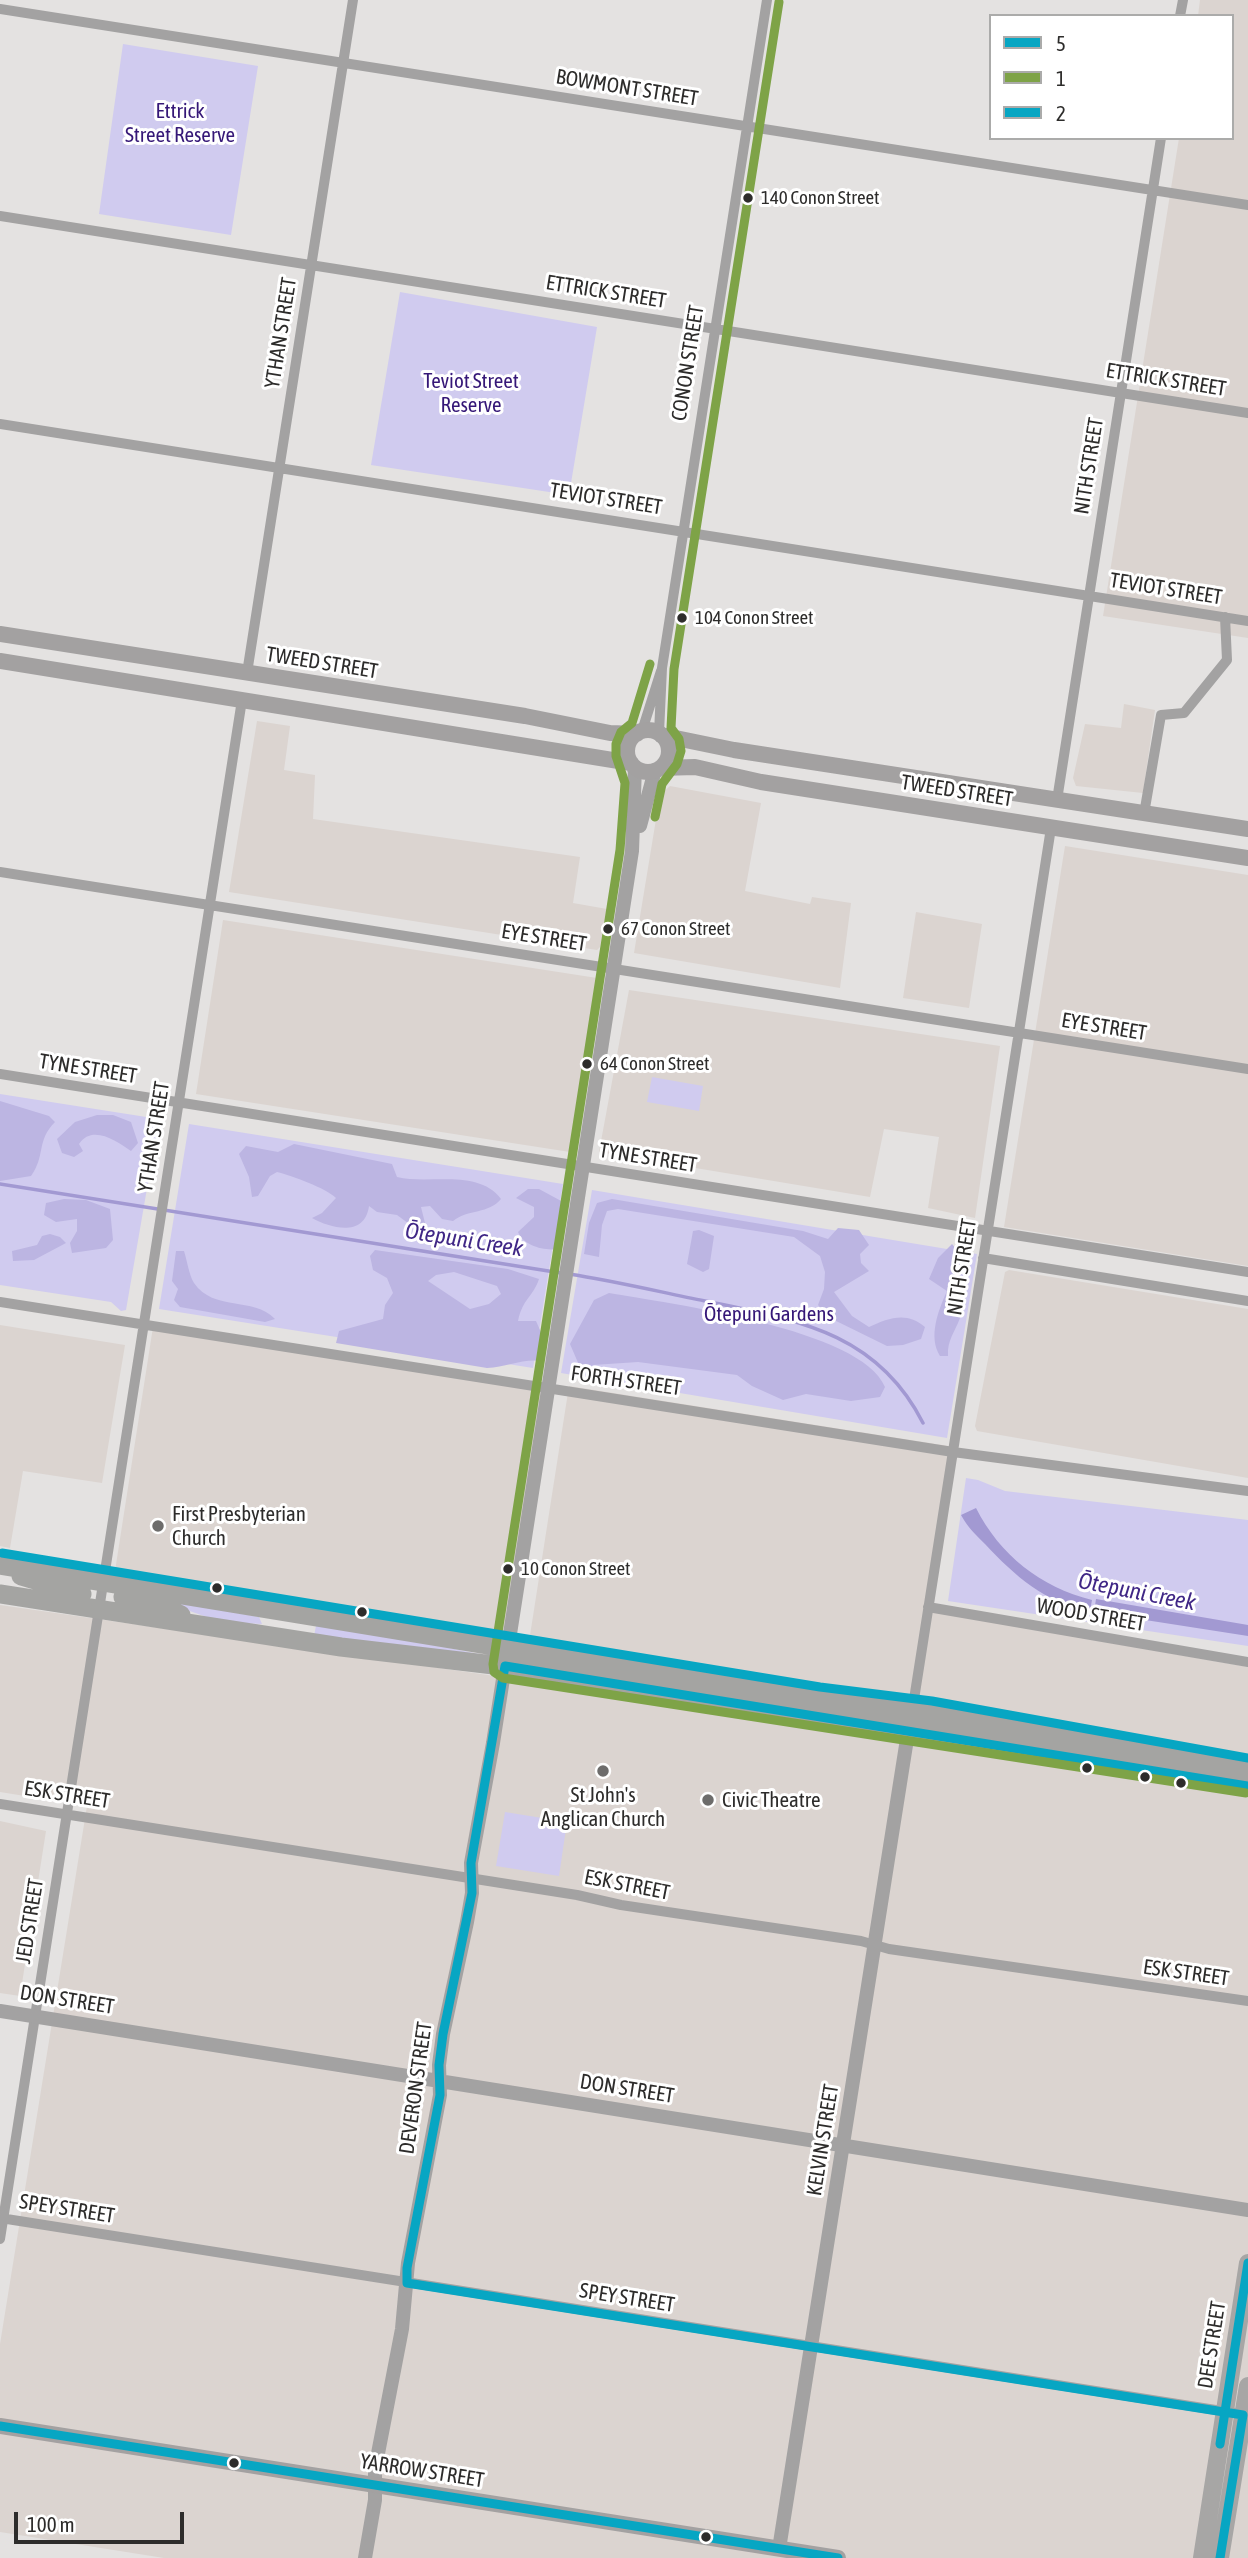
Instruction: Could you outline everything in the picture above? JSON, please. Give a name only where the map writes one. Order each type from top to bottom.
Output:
[{"type":"highway","points":[[0,1567],[101,1595],[145,1601],[219,1628],[257,1634],[507,1656]]},
{"type":"highway","points":[[0,1594],[101,1595],[258,1606],[507,1656],[1208,1769],[1248,1783]]},
{"type":"highway","points":[[257,1634],[264,1632],[267,1623],[258,1606]]},
{"type":"highway","points":[[1208,1769],[1248,1768]]},
{"type":"main road","name":"TWEED STREET","points":[[0,634],[525,716],[610,733],[639,732]]},
{"type":"main road","points":[[0,661],[633,765],[645,771],[658,769]]},
{"type":"main road","points":[[223,668],[236,684],[242,700]]},
{"type":"main road","points":[[247,673],[251,685],[265,703]]},
{"type":"main road","points":[[633,765],[628,747],[639,732],[660,734]]},
{"type":"main road","name":"TWEED STREET","points":[[660,734],[855,769],[1248,830]]},
{"type":"main road","name":"CONON STREET","points":[[658,769],[669,752],[660,734]]},
{"type":"main road","name":"TWEED STREET","points":[[658,769],[695,767],[730,776],[850,796],[1248,858]]},
{"type":"main road","points":[[850,796],[855,769]]},
{"type":"main road","points":[[1034,797],[1047,813],[1051,828]]},
{"type":"main road","points":[[1057,800],[1058,812],[1074,831]]},
{"type":"main road","name":"DEE STREET","points":[[1202,2558],[1248,2263]]},
{"type":"main road","name":"DEE STREET","points":[[1220,2558],[1246,2415],[1248,2386]]},
{"type":"main road","name":"YARROW STREET","points":[[0,2426],[375,2485],[778,2553],[838,2558]]},
{"type":"street","name":"YTHAN STREET","points":[[247,673],[353,0]]},
{"type":"street","name":"CONON STREET","points":[[660,734],[662,668],[767,0]]},
{"type":"street","name":"BOWMONT STREET","points":[[0,9],[1248,205]]},
{"type":"street","name":"NITH STREET","points":[[1057,800],[1161,140]]},
{"type":"street","name":"ETTRICK STREET","points":[[0,216],[1248,413]]},
{"type":"street","name":"TEVIOT STREET","points":[[0,424],[1248,621]]},
{"type":"street","points":[[1144,814],[1161,715],[1184,713],[1222,670],[1227,660],[1225,617]]},
{"type":"street","points":[[639,732],[662,668]]},
{"type":"street","name":"YTHAN STREET","points":[[101,1595],[242,700]]},
{"type":"street","points":[[507,1656],[632,851],[633,765]]},
{"type":"street","points":[[632,851],[658,769]]},
{"type":"street","name":"NITH STREET","points":[[910,1721],[1051,828]]},
{"type":"street","name":"EYE STREET","points":[[0,872],[1248,1069]]},
{"type":"street","name":"TYNE STREET","points":[[0,1074],[1248,1272]]},
{"type":"street","points":[[983,1258],[1248,1301]]},
{"type":"street","name":"FORTH STREET","points":[[0,1302],[953,1452],[1248,1491]]},
{"type":"street","name":"JED STREET","points":[[0,2239],[101,1595]]},
{"type":"street","name":"WOOD STREET","points":[[928,1607],[1248,1662]]},
{"type":"street","name":"DEVERON STREET","points":[[365,2558],[374,2506],[375,2469],[402,2329],[412,2238],[439,2098],[443,2034],[472,1893],[471,1859],[507,1656]]},
{"type":"street","name":"KELVIN STREET","points":[[778,2553],[910,1721]]},
{"type":"street","name":"ESK STREET","points":[[0,1804],[577,1895],[621,1906],[1248,2001]]},
{"type":"street","name":"DON STREET","points":[[0,2011],[844,2143],[1248,2210]]},
{"type":"street","name":"SPEY STREET","points":[[2,2219],[1246,2415]]},
{"type":"shaded area","points":[[1200,0],[1248,0],[1248,638],[1103,616],[1179,140],[1234,140],[1234,14],[1198,14]]},
{"type":"shaded area","points":[[1124,704],[1155,710],[1143,793],[1076,786],[1073,778],[1085,724],[1121,728]]},
{"type":"shaded area","points":[[257,721],[290,726],[284,770],[315,775],[313,819],[580,857],[573,903],[607,909],[600,947],[597,950],[229,892]]},
{"type":"shaded area","points":[[670,786],[761,803],[745,891],[810,904],[812,897],[851,903],[840,988],[634,953],[660,795]]},
{"type":"shaded area","points":[[1065,846],[1248,875],[1248,1266],[1004,1227]]},
{"type":"shaded area","points":[[916,912],[982,924],[969,1008],[903,998]]},
{"type":"shaded area","points":[[223,920],[597,978],[570,1152],[196,1094]]},
{"type":"shaded area","points":[[629,990],[1000,1046],[975,1218],[928,1208],[939,1137],[884,1129],[870,1197],[599,1152]]},
{"type":"shaded area","points":[[0,1101],[49,1116],[55,1122],[45,1136],[31,1176],[0,1181]]},
{"type":"shaded area","points":[[97,1115],[113,1115],[131,1122],[138,1143],[131,1151],[105,1136],[91,1135],[79,1144],[83,1151],[74,1157],[62,1153],[57,1139],[75,1122]]},
{"type":"shaded area","points":[[294,1144],[392,1164],[397,1177],[452,1179],[479,1184],[491,1189],[501,1199],[491,1207],[453,1221],[442,1219],[430,1206],[421,1207],[426,1227],[416,1229],[397,1215],[377,1212],[369,1206],[366,1216],[354,1226],[346,1228],[329,1225],[312,1218],[322,1213],[336,1198],[300,1179],[277,1172],[270,1176],[258,1196],[252,1197],[249,1177],[239,1154],[246,1146],[278,1152]]},
{"type":"shaded area","points":[[528,1189],[539,1189],[563,1202],[557,1249],[534,1246],[518,1232],[534,1217],[534,1207],[516,1198]]},
{"type":"shaded area","points":[[64,1199],[86,1200],[110,1209],[113,1240],[106,1248],[72,1253],[70,1243],[77,1231],[77,1219],[56,1222],[44,1215],[46,1203]]},
{"type":"shaded area","points":[[612,1199],[803,1231],[828,1239],[838,1228],[859,1230],[869,1245],[860,1254],[861,1263],[869,1271],[834,1292],[852,1316],[869,1327],[890,1319],[911,1319],[925,1327],[921,1339],[903,1345],[887,1346],[828,1317],[818,1305],[824,1289],[825,1272],[820,1256],[794,1237],[618,1209],[607,1211],[602,1225],[599,1257],[584,1254],[589,1223],[597,1203]]},
{"type":"shaded area","points":[[699,1230],[714,1236],[709,1269],[703,1272],[687,1264],[693,1231]]},
{"type":"shaded area","points":[[50,1234],[60,1237],[66,1243],[34,1260],[13,1261],[12,1251],[37,1245],[42,1236]]},
{"type":"shaded area","points":[[952,1244],[967,1261],[965,1297],[950,1341],[948,1356],[940,1356],[936,1349],[935,1332],[947,1291],[929,1279],[938,1258]]},
{"type":"shaded area","points":[[375,1250],[508,1269],[539,1279],[518,1321],[536,1321],[544,1339],[542,1361],[487,1368],[336,1343],[339,1331],[383,1319],[385,1305],[393,1293],[387,1278],[373,1270],[370,1256]],"holes":[[[454,1272],[497,1286],[501,1294],[489,1304],[470,1309],[428,1281],[436,1275]]]},
{"type":"shaded area","points":[[176,1251],[184,1251],[192,1280],[202,1292],[212,1298],[256,1308],[275,1319],[265,1322],[180,1307],[174,1300],[178,1289],[172,1281]]},
{"type":"shaded area","points":[[1009,1270],[1248,1309],[1248,1478],[977,1431],[975,1426],[1005,1272]]},
{"type":"shaded area","points":[[609,1293],[716,1312],[803,1334],[840,1349],[869,1367],[885,1387],[880,1397],[851,1401],[806,1394],[783,1400],[752,1386],[737,1375],[638,1362],[593,1365],[582,1372],[570,1344],[594,1300]]},
{"type":"shaded area","points":[[0,1325],[125,1345],[102,1483],[23,1471],[10,1548],[0,1546]]},
{"type":"shaded area","points":[[153,1327],[543,1389],[505,1633],[115,1571]]},
{"type":"shaded area","points":[[569,1386],[955,1447],[930,1611],[1248,1667],[1248,2558],[164,2558],[0,2532],[0,2344],[87,1806],[0,1792],[0,1605],[523,1680]]},
{"type":"shaded area","points":[[976,1508],[997,1540],[1024,1567],[1055,1587],[1092,1600],[1090,1611],[1045,1595],[1008,1567],[972,1531],[961,1515]]},
{"type":"shaded area","points":[[1096,1599],[1248,1625],[1248,1636],[1094,1612]]},
{"type":"shaded area","points":[[0,1821],[46,1831],[20,1996],[0,1993]]},
{"type":"green space","name":"Ettrick Street Reserve","points":[[123,44],[258,66],[231,235],[99,214]]},
{"type":"green space","name":"Teviot Street Reserve","points":[[400,292],[597,327],[569,495],[371,465]]},
{"type":"green space","points":[[652,1077],[703,1086],[699,1111],[647,1102]]},
{"type":"green space","points":[[0,1094],[159,1119],[126,1310],[121,1311],[111,1302],[0,1285]]},
{"type":"green space","points":[[189,1124],[563,1184],[533,1368],[159,1309]]},
{"type":"green space","name":"Ōtepuni Gardens","points":[[592,1190],[977,1254],[947,1438],[561,1373]]},
{"type":"green space","points":[[966,1478],[1005,1491],[1248,1520],[1248,1646],[948,1601]]},
{"type":"green space","points":[[147,1596],[259,1617],[262,1624],[221,1622]]},
{"type":"green space","points":[[317,1621],[484,1655],[314,1636]]},
{"type":"green space","points":[[505,1812],[567,1822],[559,1876],[496,1866]]},
{"type":"waterway","name":"Ōtepuni Creek","points":[[0,1184],[561,1273]]},
{"type":"waterway","name":"Ōtepuni Creek","points":[[569,1274],[771,1315],[831,1335],[858,1349],[882,1368],[904,1392],[923,1423]]},
{"type":"transit line","name":"1","points":[[655,817],[662,784],[677,764],[681,751],[679,739],[671,728],[674,669],[779,2]]},
{"type":"transit line","name":"1","points":[[650,664],[632,723],[621,732],[616,744],[616,756],[625,783],[620,850],[493,1664],[494,1672],[503,1678],[1246,1793]]},
{"type":"transit line","name":"2","points":[[2,1553],[820,1687],[932,1701],[1248,1758]]},
{"type":"transit line","name":"5","points":[[1220,2558],[1243,2415],[407,2283],[407,2268],[440,2095],[439,2065],[443,2034],[472,1893],[471,1863],[505,1666],[1248,1786]]},
{"type":"transit line","name":"5","points":[[1220,2444],[1248,2263]]},
{"type":"transit line","name":"5","points":[[0,2426],[838,2558]]},
{"type":"place","name":"140 Conon Street","points":[[748,198]]},
{"type":"place","name":"104 Conon Street","points":[[682,618]]},
{"type":"place","name":"67 Conon Street","points":[[608,929]]},
{"type":"place","name":"64 Conon Street","points":[[587,1064]]},
{"type":"place","name":"First Presbyterian Church","points":[[158,1526]]},
{"type":"place","name":"10 Conon Street","points":[[508,1569]]},
{"type":"place","name":"St John's Anglican Church","points":[[603,1771]]},
{"type":"place","name":"Civic Theatre","points":[[708,1800]]}]
